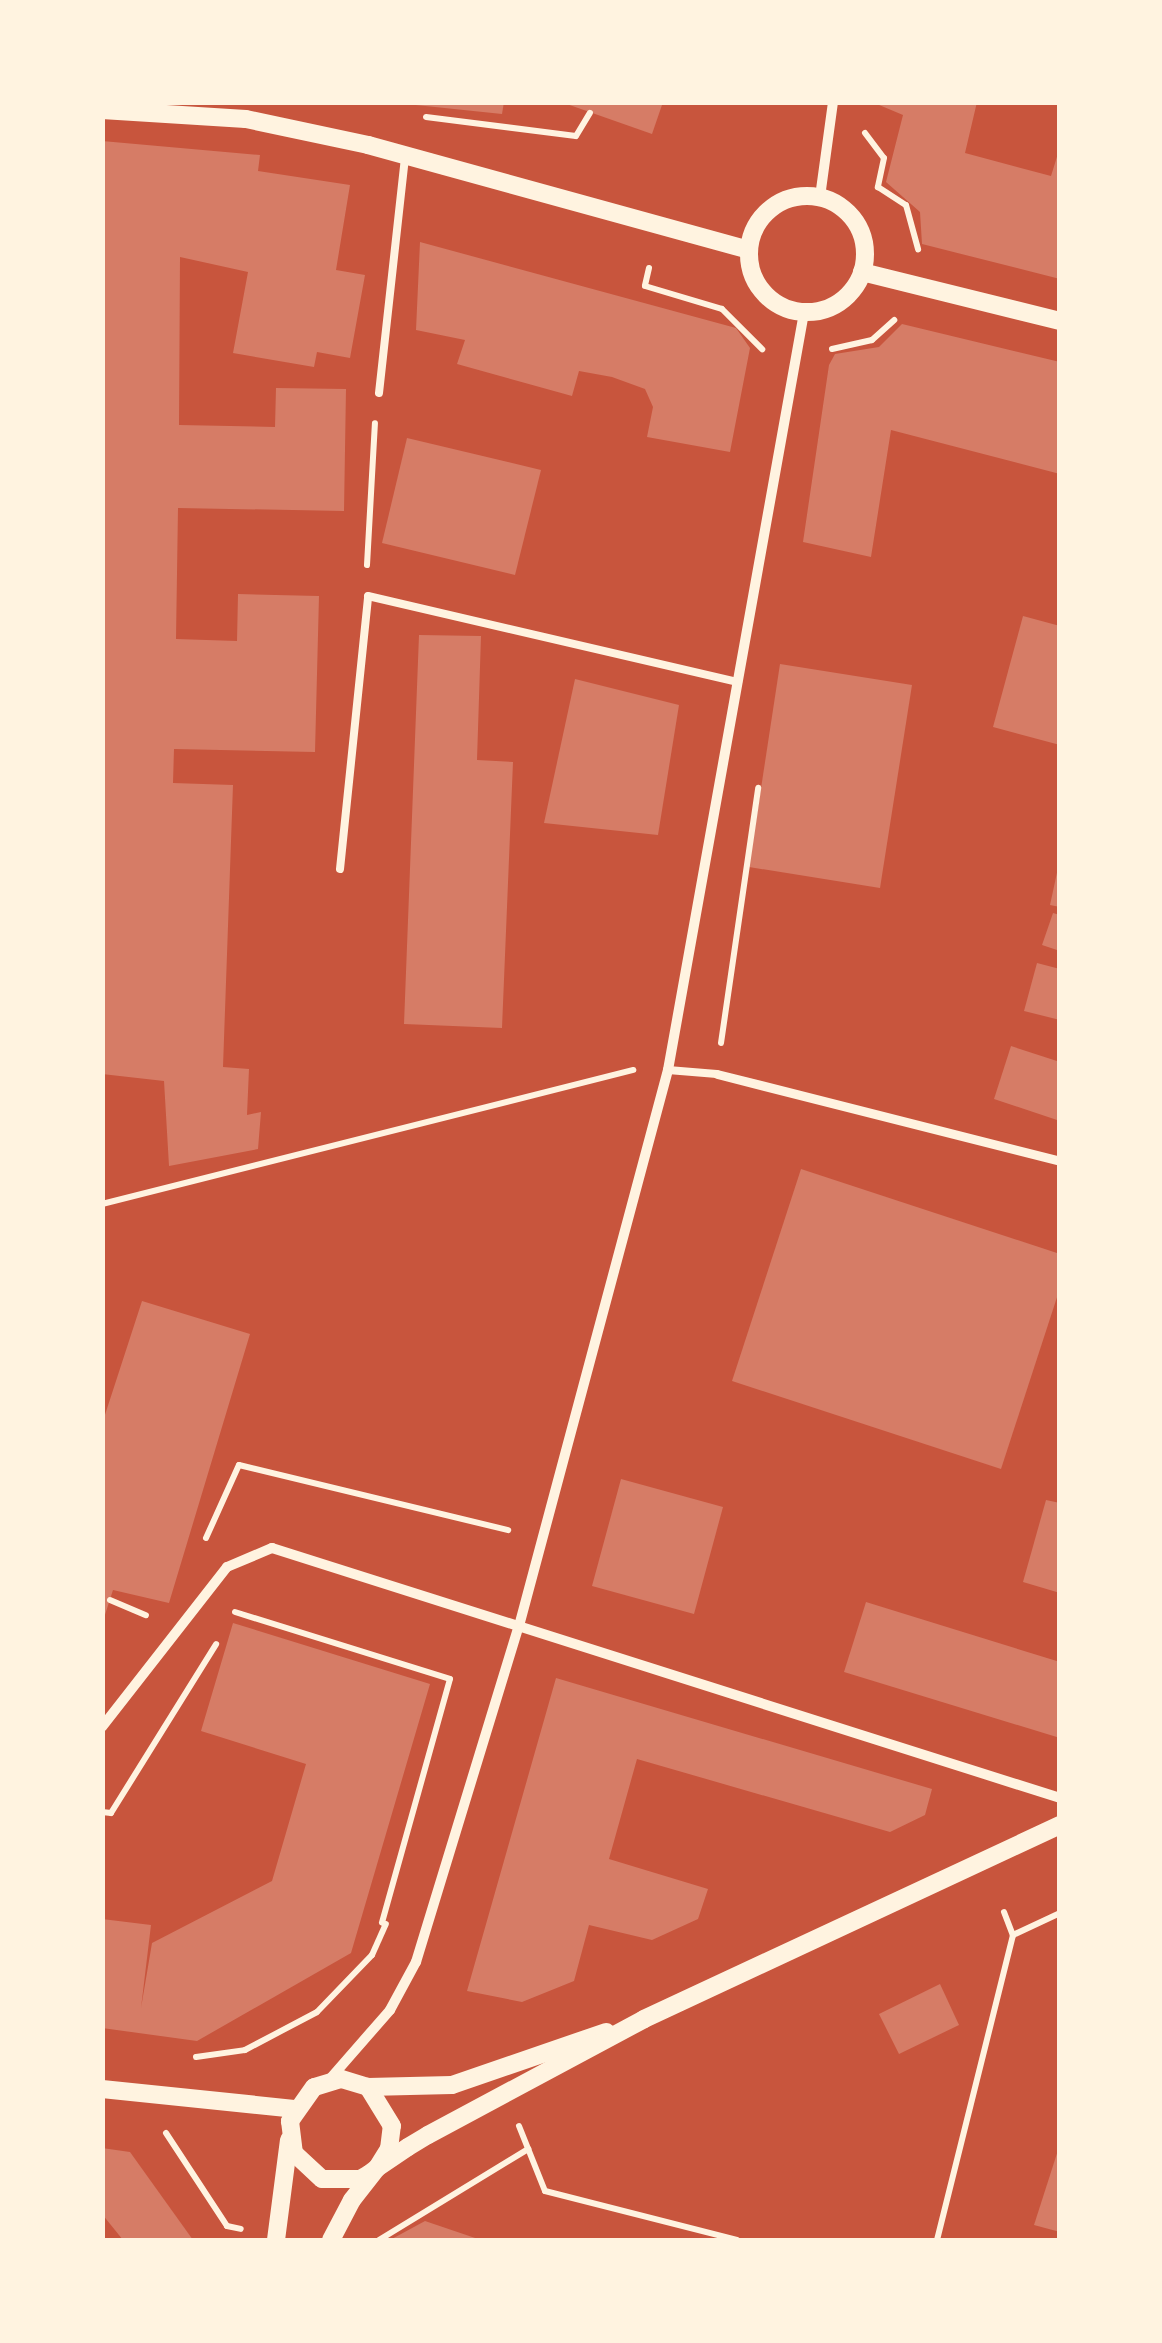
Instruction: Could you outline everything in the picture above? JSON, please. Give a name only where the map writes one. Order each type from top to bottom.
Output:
[{"type":"street","points":[[820,197],[833,102]]},
{"type":"street","points":[[102,110],[246,119],[405,156],[748,250]]},
{"type":"street","points":[[820,197],[852,218],[862,272],[840,303],[804,312],[760,289],[748,250],[770,210],[820,197]]},
{"type":"street","points":[[862,272],[1060,322]]},
{"type":"street","points":[[276,2240],[294,2109],[327,2082],[390,2010],[423,1940],[518,1626],[668,1070],[804,312]]},
{"type":"street","points":[[717,1074],[1060,1162]]},
{"type":"street","points":[[102,1727],[246,1552],[272,1548],[518,1626],[555,1645],[1060,1798]]},
{"type":"street","points":[[289,2134],[299,2162],[322,2179],[350,2182],[644,2019],[1060,1825]]},
{"type":"street","points":[[327,2082],[368,2087],[452,2085],[644,2019]]},
{"type":"street","points":[[331,2240],[376,2168],[392,2126],[368,2087]]},
{"type":"street","points":[[102,2089],[294,2109]]},
{"type":"lane","points":[[379,393],[405,156]]},
{"type":"lane","points":[[340,868],[368,596],[738,682]]},
{"type":"lane","points":[[668,1070],[717,1074]]},
{"type":"path","points":[[865,133],[884,158],[878,187],[906,205],[918,253],[934,259]]},
{"type":"path","points":[[368,596],[379,393]]},
{"type":"path","points":[[102,1204],[345,1148],[609,1069],[668,1070]]},
{"type":"path","points":[[200,1552],[240,1465],[510,1531]]},
{"type":"path","points":[[102,1812],[149,1756],[235,1612],[450,1679],[372,1955],[317,2012],[245,2050],[179,2059],[165,2140],[227,2226],[257,2233]]},
{"type":"path","points":[[937,2240],[1013,1934],[1004,1912]]},
{"type":"path","points":[[1013,1934],[1060,1913]]},
{"type":"path","points":[[382,1923],[423,1940]]},
{"type":"path","points":[[516,2118],[546,2191],[737,2240]]},
{"type":"path","points":[[379,2240],[528,2149]]},
{"type":"building","points":[[387,102],[504,102],[502,114]]},
{"type":"building","points":[[561,102],[663,102],[652,134]]},
{"type":"building","points":[[872,102],[977,102],[965,153],[1051,176],[1060,147],[1060,279],[922,244],[920,212],[886,182],[903,115]]},
{"type":"building","points":[[102,141],[260,155],[258,171],[350,185],[336,270],[365,275],[350,358],[317,352],[314,367],[233,353],[248,272],[180,257],[179,425],[275,427],[276,388],[346,389],[344,511],[178,508],[176,639],[237,641],[238,594],[319,596],[315,752],[174,749],[173,783],[233,785],[223,1067],[249,1069],[247,1115],[261,1112],[258,1149],[169,1166],[164,1081],[102,1074]]},
{"type":"building","points":[[420,242],[736,328],[750,348],[730,452],[647,437],[653,407],[645,389],[612,377],[579,371],[572,396],[457,364],[465,340],[416,330]]},
{"type":"building","points":[[902,324],[1060,362],[1060,474],[891,430],[871,557],[803,542],[829,365],[835,354],[879,347]]},
{"type":"building","points":[[407,438],[541,470],[515,575],[382,543]]},
{"type":"building","points":[[1023,616],[1060,626],[1060,745],[993,727]]},
{"type":"building","points":[[419,635],[481,636],[477,760],[513,762],[502,1028],[404,1024]]},
{"type":"building","points":[[780,664],[912,685],[880,888],[749,867]]},
{"type":"building","points":[[575,679],[679,705],[658,835],[544,823]]},
{"type":"building","points":[[1060,869],[1060,907],[1050,905]]},
{"type":"building","points":[[1053,913],[1060,915],[1060,951],[1042,945]]},
{"type":"building","points":[[1037,963],[1060,969],[1060,1020],[1024,1011]]},
{"type":"building","points":[[1011,1046],[1060,1062],[1060,1121],[994,1099]]},
{"type":"building","points":[[801,1169],[1060,1254],[1060,1288],[1001,1469],[732,1381]]},
{"type":"building","points":[[142,1301],[250,1334],[169,1603],[113,1590],[103,1621],[102,1424]]},
{"type":"building","points":[[621,1479],[723,1507],[694,1614],[592,1586]]},
{"type":"building","points":[[1046,1500],[1060,1503],[1060,1593],[1023,1582]]},
{"type":"building","points":[[866,1602],[1060,1662],[1060,1738],[844,1672]]},
{"type":"building","points":[[233,1623],[430,1684],[351,1953],[197,2041],[102,2028],[102,1919],[151,1925],[141,2008],[152,1943],[272,1881],[306,1764],[201,1731]]},
{"type":"building","points":[[556,1678],[932,1789],[925,1815],[890,1832],[637,1759],[609,1859],[708,1889],[698,1919],[652,1940],[589,1925],[574,1981],[522,2002],[467,1991]]},
{"type":"building","points":[[940,1984],[959,2025],[899,2054],[879,2014]]},
{"type":"building","points":[[1060,2144],[1060,2232],[1034,2225]]},
{"type":"building","points":[[102,2148],[130,2152],[193,2240],[123,2240],[102,2214]]},
{"type":"building","points":[[425,2221],[481,2240],[390,2240]]}]
